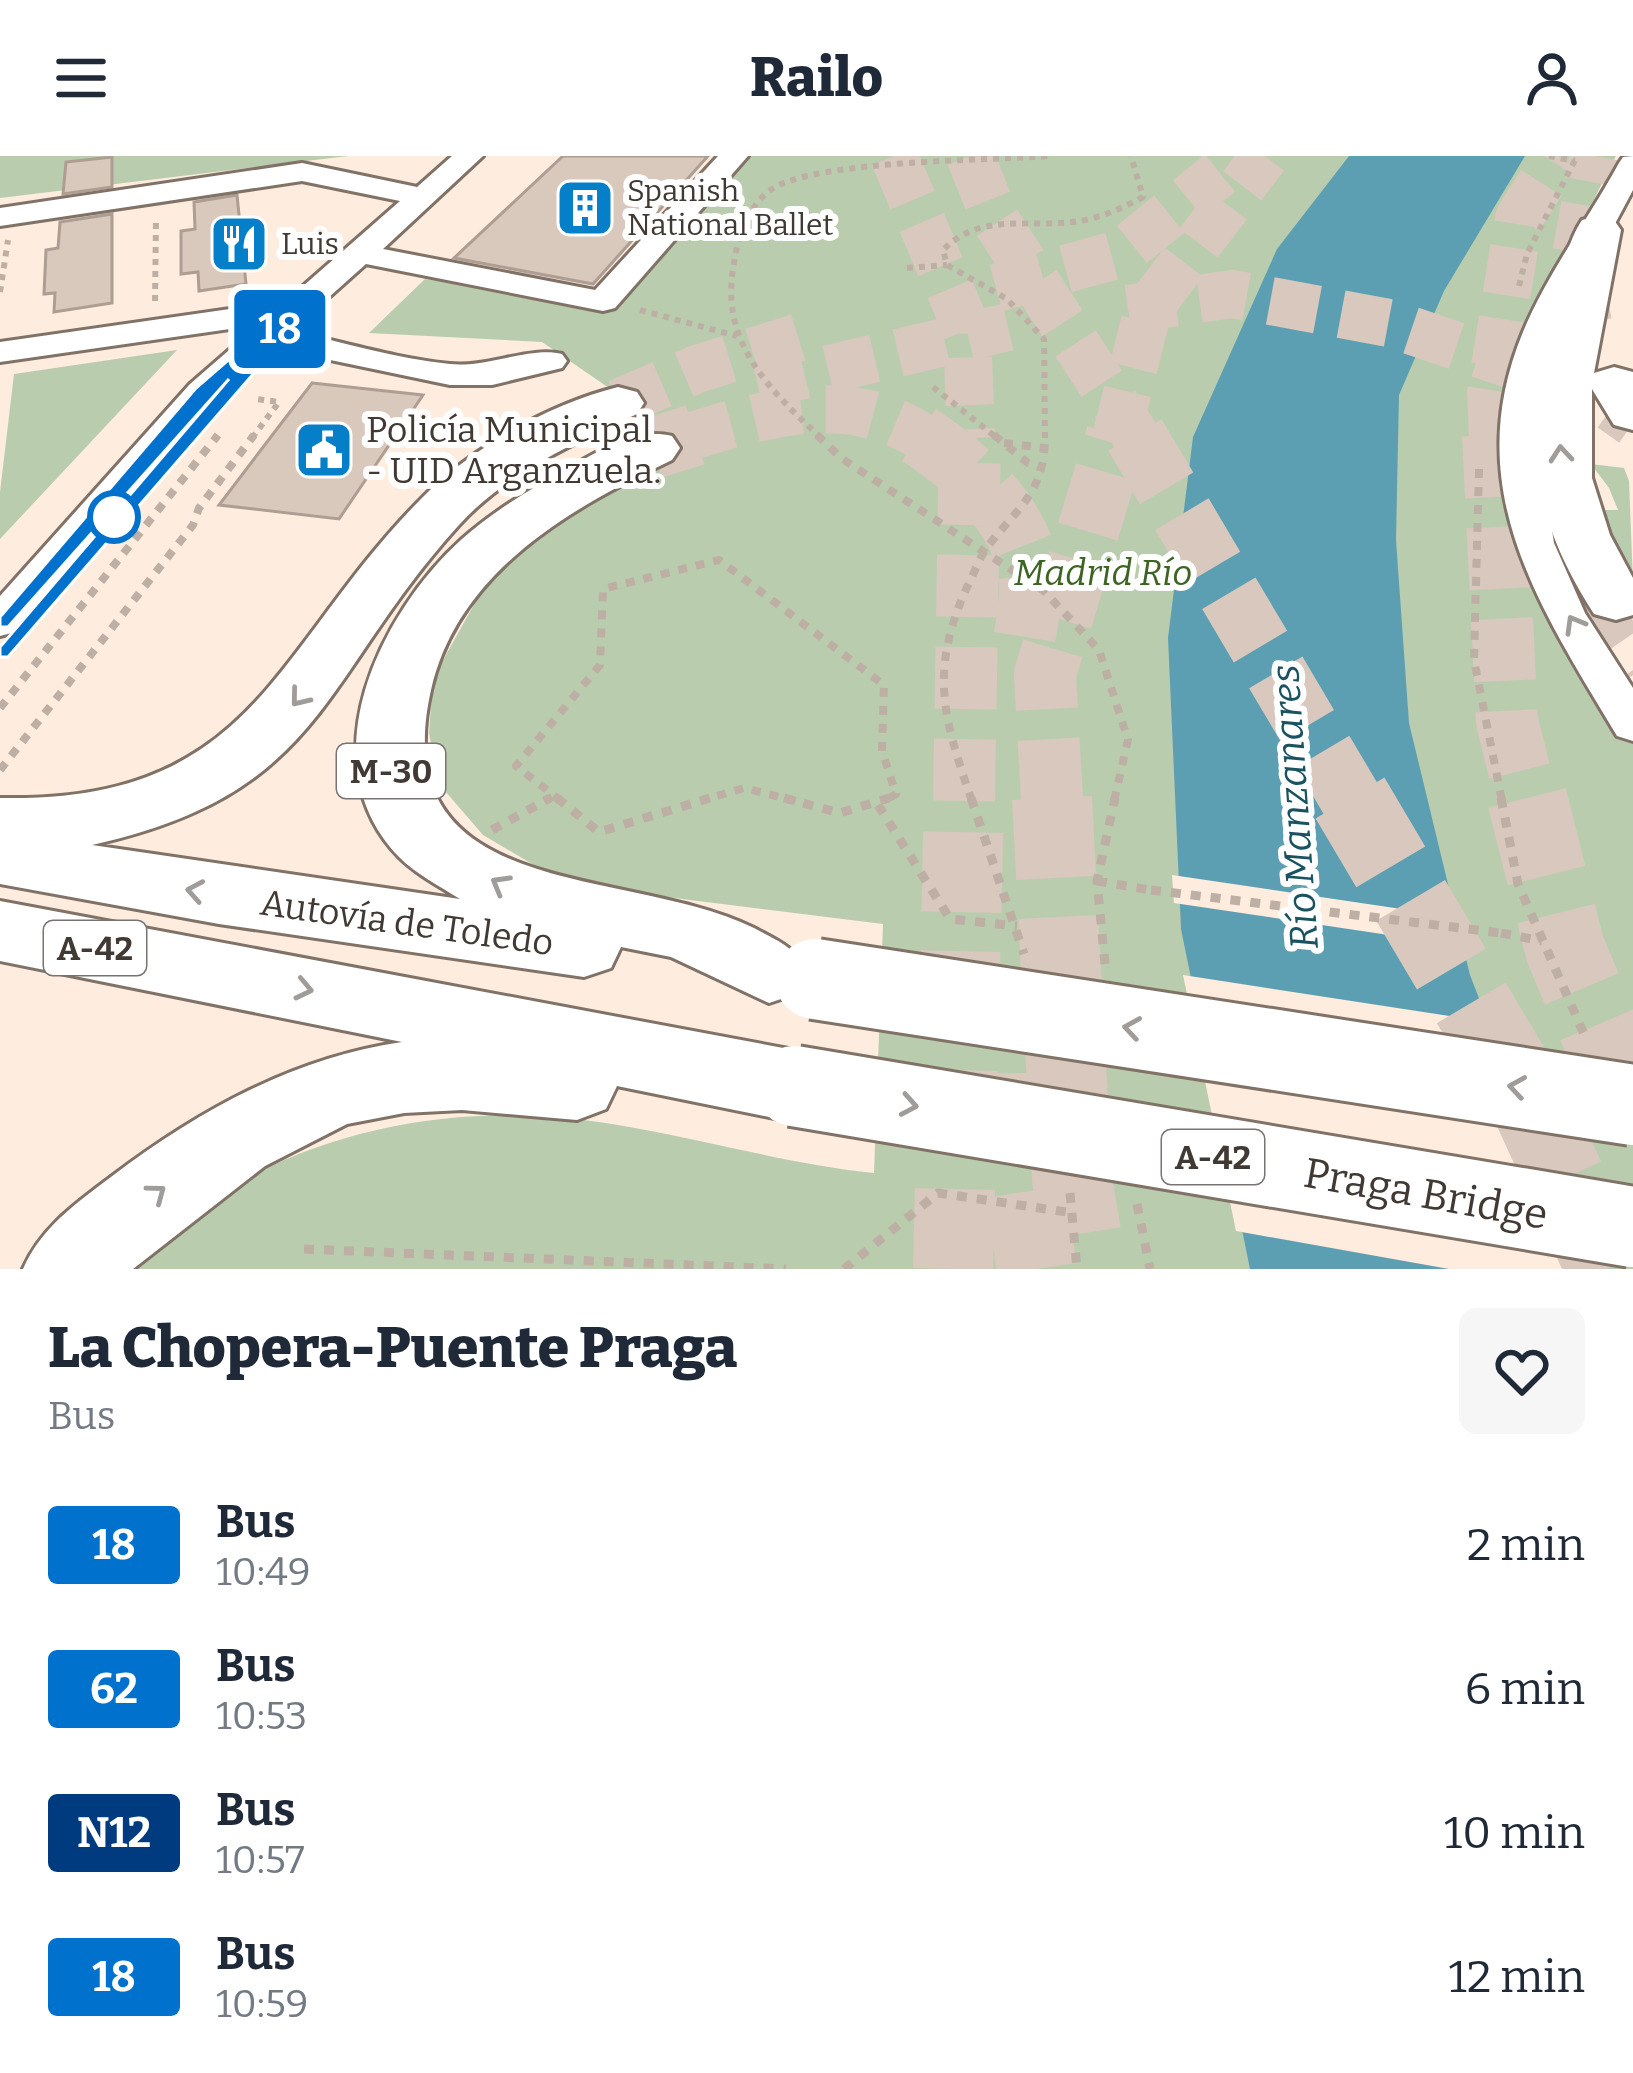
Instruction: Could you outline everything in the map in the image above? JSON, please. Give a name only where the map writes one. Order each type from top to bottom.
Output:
[{"type":"highway","points":[[1616,601],[1575,526],[1561,461],[1564,395],[1587,263],[1620,203]]},
{"type":"highway","name":"M-30","points":[[0,824],[84,821],[140,806],[206,778],[292,708],[369,605],[527,476],[635,425],[579,481],[505,531],[463,571],[426,618],[397,682],[386,751],[399,802],[433,845],[530,900],[687,932],[792,975]]},
{"type":"highway","name":"Autovía de Toledo","points":[[0,857],[219,895],[792,975]]},
{"type":"highway","points":[[0,906],[108,935],[190,965]]},
{"type":"highway","name":"A-42","points":[[0,932],[190,965],[781,1085]]},
{"type":"highway","name":"A-42","points":[[792,975],[1611,1074]]},
{"type":"highway","points":[[68,1269],[125,1217],[184,1174],[275,1119],[341,1089],[496,1072],[657,1095],[781,1085]]},
{"type":"highway","name":"Praga Bridge","points":[[781,1085],[1633,1227]]},
{"type":"street","points":[[0,652],[286,327],[469,156]]},
{"type":"street","points":[[361,254],[603,301],[734,156]]},
{"type":"street","points":[[6,216],[302,172],[423,197]]},
{"type":"street","points":[[1620,203],[1550,308],[1531,357],[1522,412],[1522,463],[1530,527],[1545,575],[1633,725]]},
{"type":"street","points":[[0,622],[203,392],[286,327]]},
{"type":"street","points":[[0,352],[286,327],[450,375],[492,375],[550,361]]},
{"type":"path","points":[[1053,156],[841,169],[772,189],[740,230],[728,300],[737,336],[775,395],[841,458],[985,548],[1044,591],[1099,650],[1128,740],[1096,880],[1106,971]]},
{"type":"path","points":[[947,266],[944,250],[953,237],[971,227],[1071,223],[1121,210],[1143,197],[1131,156]]},
{"type":"path","points":[[1517,294],[1527,254],[1576,159],[1549,156]]},
{"type":"path","points":[[155,309],[156,195]]},
{"type":"path","points":[[0,292],[6,216]]},
{"type":"path","points":[[907,268],[947,266],[1007,299],[1044,339],[1045,469],[1021,511],[985,548],[947,632],[942,682],[949,734],[1029,972]]},
{"type":"path","points":[[621,306],[737,336]]},
{"type":"path","points":[[0,770],[193,525],[199,508],[279,402],[251,399],[286,327]]},
{"type":"path","points":[[933,387],[1028,464],[1045,469]]},
{"type":"path","points":[[0,708],[219,433]]},
{"type":"path","points":[[1003,443],[1046,448]]},
{"type":"path","points":[[1481,449],[1474,660],[1518,884],[1611,1074]]},
{"type":"path","points":[[719,560],[884,685],[882,751],[896,794],[878,805],[840,813],[744,788],[599,832],[516,766],[599,665],[603,589],[719,560]]},
{"type":"path","points":[[482,835],[554,796]]},
{"type":"path","points":[[878,805],[950,919],[1017,926]]},
{"type":"path","points":[[1096,880],[1544,942]]},
{"type":"path","points":[[1066,1171],[1077,1269]]},
{"type":"path","points":[[844,1269],[938,1193],[1072,1214]]},
{"type":"path","points":[[1136,1196],[1150,1269]]},
{"type":"path","points":[[304,1249],[786,1269]]},
{"type":"green space","points":[[0,156],[348,156],[0,198]]},
{"type":"green space","name":"Madrid Río","points":[[717,156],[1616,156],[1543,299],[1533,572],[1633,742],[1633,1269],[120,1269],[172,1225],[228,1188],[287,1159],[348,1137],[412,1123],[544,1116],[612,1124],[874,1173],[883,924],[650,895],[539,868],[483,835],[439,784],[429,733],[433,678],[481,592],[533,541],[595,497],[680,456],[609,388],[542,342],[369,333],[425,279],[584,301]]},
{"type":"green space","points":[[177,350],[0,539],[0,492],[14,374]]},
{"type":"green space","points":[[1591,464],[1624,468],[1629,481],[1633,582],[1602,510],[1618,510]]},
{"type":"water","name":"Río Manzanares","points":[[1349,156],[1525,156],[1444,291],[1399,395],[1396,540],[1409,723],[1470,975],[1584,1269],[1250,1269],[1181,929],[1168,638],[1193,437],[1277,249]]},
{"type":"pier","points":[[1172,875],[1462,918],[1469,947],[1174,903]]},
{"type":"pier","points":[[1183,975],[1495,1023],[1590,1269],[1449,1269],[1236,1231]]},
{"type":"building","name":"Spanish National Ballet","points":[[563,156],[708,156],[593,284],[454,258]]},
{"type":"building","points":[[112,157],[112,187],[63,194],[66,162]]},
{"type":"building","points":[[237,195],[246,284],[199,291],[198,272],[181,274],[181,231],[195,229],[194,202]]},
{"type":"building","points":[[112,214],[112,303],[54,312],[55,293],[44,294],[46,250],[58,248],[60,222]]},
{"type":"building","name":"Policía Municipal - UID Arganzuela.","points":[[312,383],[423,395],[339,519],[219,505]]},
{"type":"tunnel","points":[[894,156],[967,337]]},
{"type":"tunnel","points":[[970,156],[996,221],[1033,278]]},
{"type":"tunnel","points":[[1150,306],[1265,156]]},
{"type":"tunnel","points":[[1496,359],[1519,218],[1558,156]]},
{"type":"tunnel","points":[[1588,323],[1575,260],[1594,156]]},
{"type":"tunnel","points":[[1033,278],[1120,254],[1220,173]]},
{"type":"tunnel","points":[[996,288],[1033,278]]},
{"type":"tunnel","points":[[1033,278],[1122,415]]},
{"type":"tunnel","points":[[1150,306],[1233,294],[1389,323],[1496,359]]},
{"type":"tunnel","points":[[1122,415],[1150,306]]},
{"type":"tunnel","points":[[1128,309],[1150,306]]},
{"type":"tunnel","points":[[967,337],[1008,327]]},
{"type":"tunnel","points":[[618,403],[697,369],[803,336]]},
{"type":"tunnel","points":[[758,386],[967,337]]},
{"type":"tunnel","points":[[967,337],[971,438]]},
{"type":"tunnel","points":[[1493,438],[1491,392],[1496,359]]},
{"type":"tunnel","points":[[1496,359],[1586,390],[1633,423]]},
{"type":"tunnel","points":[[692,436],[776,414],[836,409],[866,413],[921,436]]},
{"type":"tunnel","points":[[1116,438],[1122,415]]},
{"type":"tunnel","points":[[1122,415],[1137,438]]},
{"type":"tunnel","points":[[969,475],[970,435]]},
{"type":"tunnel","points":[[1052,801],[1045,674],[1117,435]]},
{"type":"tunnel","points":[[1135,435],[1352,801]]},
{"type":"tunnel","points":[[1493,435],[1507,721],[1527,801]]},
{"type":"tunnel","points":[[653,448],[692,436]]},
{"type":"tunnel","points":[[685,438],[692,436]]},
{"type":"tunnel","points":[[921,436],[969,475]]},
{"type":"tunnel","points":[[964,801],[969,475]]},
{"type":"tunnel","points":[[969,475],[1006,516],[1026,559],[1030,591],[1022,657]]},
{"type":"tunnel","points":[[1536,515],[1552,558],[1633,675]]},
{"type":"tunnel","points":[[953,1269],[964,798]]},
{"type":"tunnel","points":[[1052,798],[1072,1179],[1087,1269]]},
{"type":"tunnel","points":[[1350,798],[1530,1102],[1606,1269]]},
{"type":"tunnel","points":[[1527,798],[1565,949],[1633,1110]]},
{"type":"tunnel","points":[[1022,1073],[1022,1172],[1037,1269]]},
{"type":"bus line","name":"18","points":[[0,622],[203,392],[261,336],[286,320],[0,652]]},
{"type":"place","name":"Spanish National Ballet","points":[[585,208]]},
{"type":"place","name":"Luis","points":[[239,244]]},
{"type":"place","name":"Policía Municipal - UID Arganzuela.","points":[[324,450]]}]
